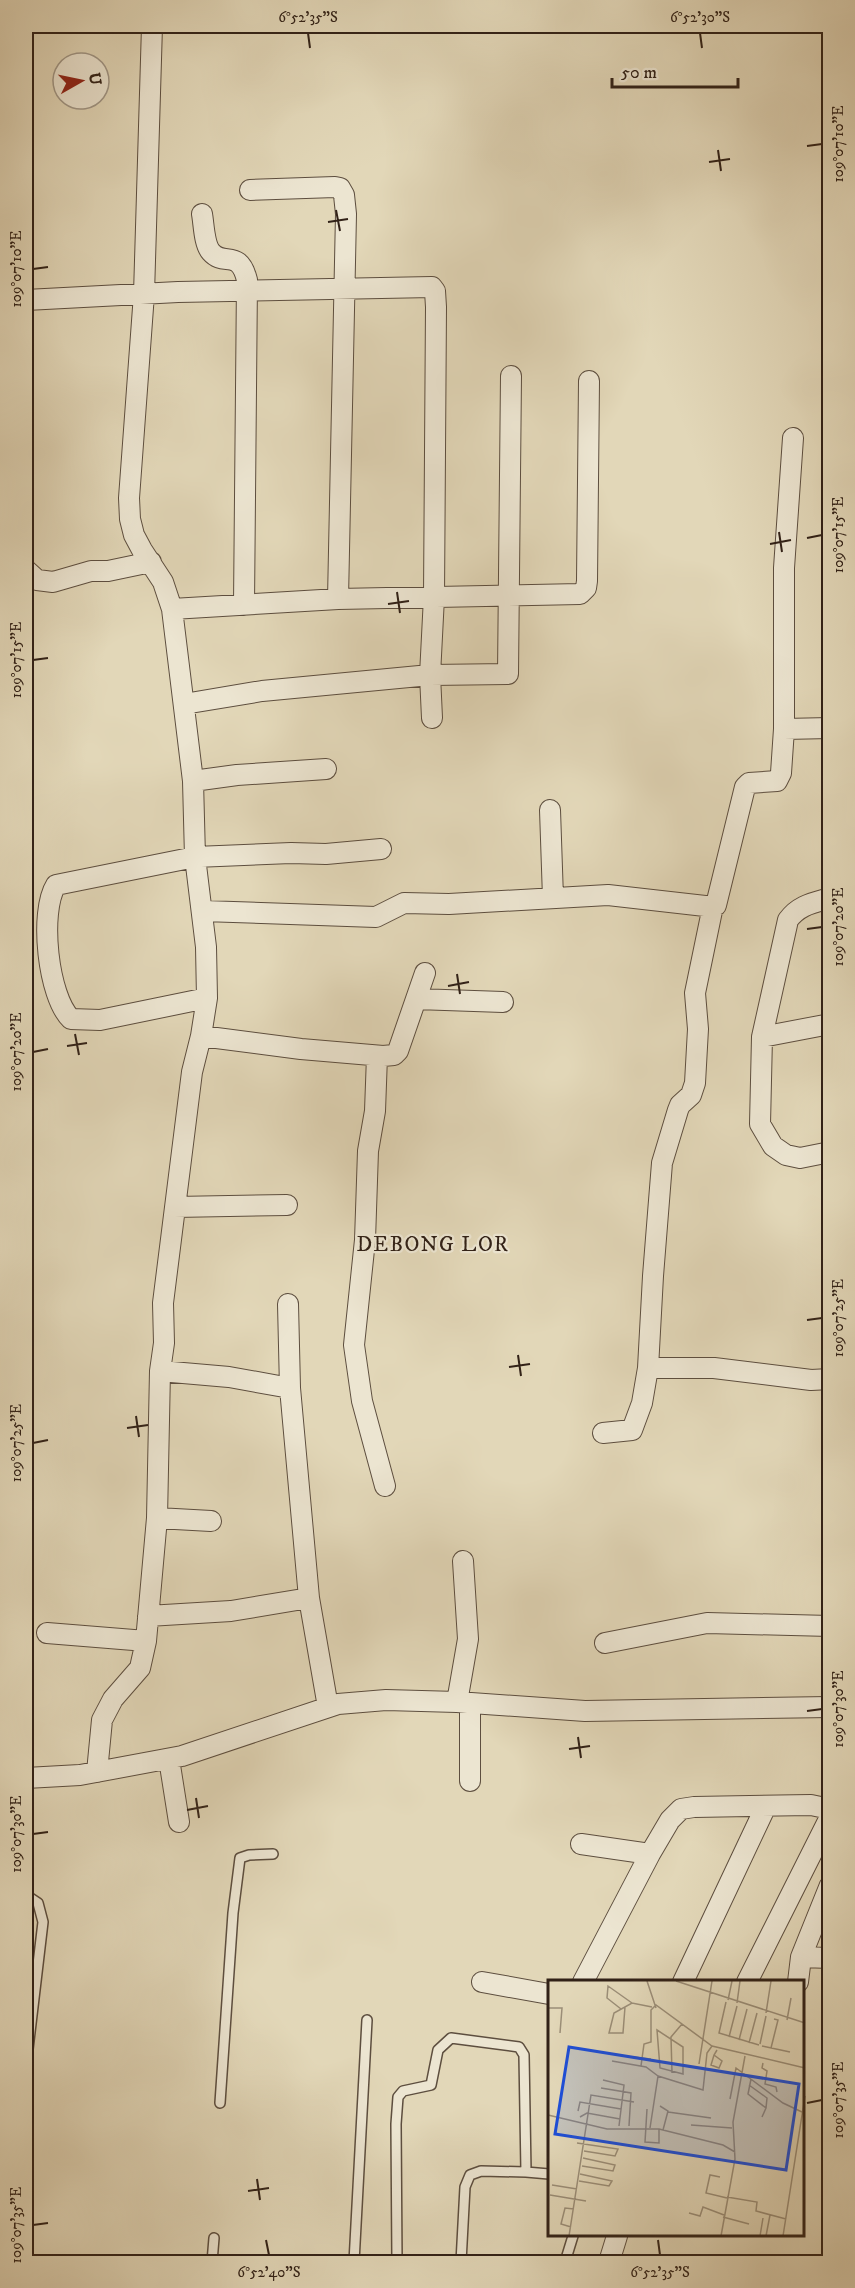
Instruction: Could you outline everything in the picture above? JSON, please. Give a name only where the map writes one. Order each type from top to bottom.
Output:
[{"type":"street","points":[[97,1772],[102,1720],[113,1699],[140,1668],[146,1641],[157,1518],[160,1371],[164,1343],[163,1303],[192,1072],[207,998],[203,910],[195,857],[193,781],[172,609],[163,582],[142,550],[130,519],[129,498],[144,294],[152,26]]},
{"type":"street","points":[[250,190],[340,188],[344,195],[346,208],[345,289],[338,600]]},
{"type":"street","points":[[202,214],[211,252],[216,256],[236,260],[241,264],[247,280],[244,605]]},
{"type":"street","points":[[26,300],[144,294],[432,287],[435,291],[434,597],[430,675],[432,718]]},
{"type":"street","points":[[184,704],[262,691],[430,675],[508,674],[511,376]]},
{"type":"street","points":[[172,609],[338,600],[577,596],[586,588],[589,381]]},
{"type":"street","points":[[603,1433],[632,1430],[642,1403],[648,1368],[662,1163],[680,1105],[692,1095],[698,1029],[695,993],[713,906],[717,902],[742,792],[749,783],[771,782],[780,777],[784,729],[784,568],[793,438]]},
{"type":"street","points":[[26,570],[37,580],[53,582],[91,571],[108,571],[151,562]]},
{"type":"street","points":[[784,729],[830,728]]},
{"type":"street","points":[[193,781],[237,775],[326,769]]},
{"type":"street","points":[[550,810],[553,898]]},
{"type":"street","points":[[207,998],[100,1020],[71,1019],[65,1013],[52,973],[47,917],[52,891],[56,885],[195,857],[291,853],[326,854],[381,849]]},
{"type":"street","points":[[203,910],[376,916],[405,903],[449,904],[626,896],[713,906]]},
{"type":"street","points":[[830,898],[806,905],[794,912],[788,920],[762,1037],[760,1124],[773,1146],[786,1155],[800,1158],[830,1152]]},
{"type":"street","points":[[201,1036],[301,1049],[377,1056],[394,1055],[398,1051],[425,973]]},
{"type":"street","points":[[416,999],[502,1002]]},
{"type":"street","points":[[762,1037],[830,1024]]},
{"type":"street","points":[[377,1056],[375,1111],[368,1151],[365,1240],[354,1345],[362,1401],[385,1486]]},
{"type":"street","points":[[175,1207],[286,1205]]},
{"type":"street","points":[[288,1304],[290,1388],[309,1598],[328,1707]]},
{"type":"street","points":[[648,1368],[714,1368],[811,1380],[830,1379]]},
{"type":"street","points":[[160,1371],[229,1377],[290,1388]]},
{"type":"street","points":[[157,1518],[212,1521]]},
{"type":"street","points":[[463,1561],[468,1639],[464,1703],[470,1781]]},
{"type":"street","points":[[148,1616],[231,1611],[309,1598]]},
{"type":"street","points":[[605,1643],[707,1623],[830,1626]]},
{"type":"street","points":[[47,1633],[146,1641]]},
{"type":"street","points":[[26,1778],[97,1772],[169,1759],[328,1707],[363,1700],[464,1703],[585,1711],[830,1707]]},
{"type":"street","points":[[169,1759],[179,1822]]},
{"type":"street","points":[[683,1980],[766,1806]]},
{"type":"street","points":[[584,1980],[650,1854],[670,1820],[681,1809],[766,1806],[825,1810],[748,1980]]},
{"type":"street","points":[[581,1844],[650,1854]]},
{"type":"street","points":[[798,1980],[801,1957],[830,1885]]},
{"type":"street","points":[[801,1957],[830,1958]]},
{"type":"street","points":[[482,1982],[548,1994]]},
{"type":"street","points":[[609,2262],[616,2237]]},
{"type":"lane","points":[[220,2103],[233,1913],[240,1858],[249,1855],[273,1854]]},
{"type":"lane","points":[[26,1895],[38,1903],[43,1922],[26,2066]]},
{"type":"lane","points":[[354,2262],[367,2020]]},
{"type":"lane","points":[[397,2262],[396,2124],[398,2097],[403,2091],[431,2085],[438,2050],[451,2038],[519,2047],[523,2052],[526,2172]]},
{"type":"lane","points":[[461,2262],[465,2187],[470,2175],[481,2171],[548,2174]]},
{"type":"lane","points":[[565,2262],[572,2237]]},
{"type":"lane","points":[[212,2262],[214,2238]]},
{"type":"district","name":"DEBONG LOR","points":[[433,1244]]}]
